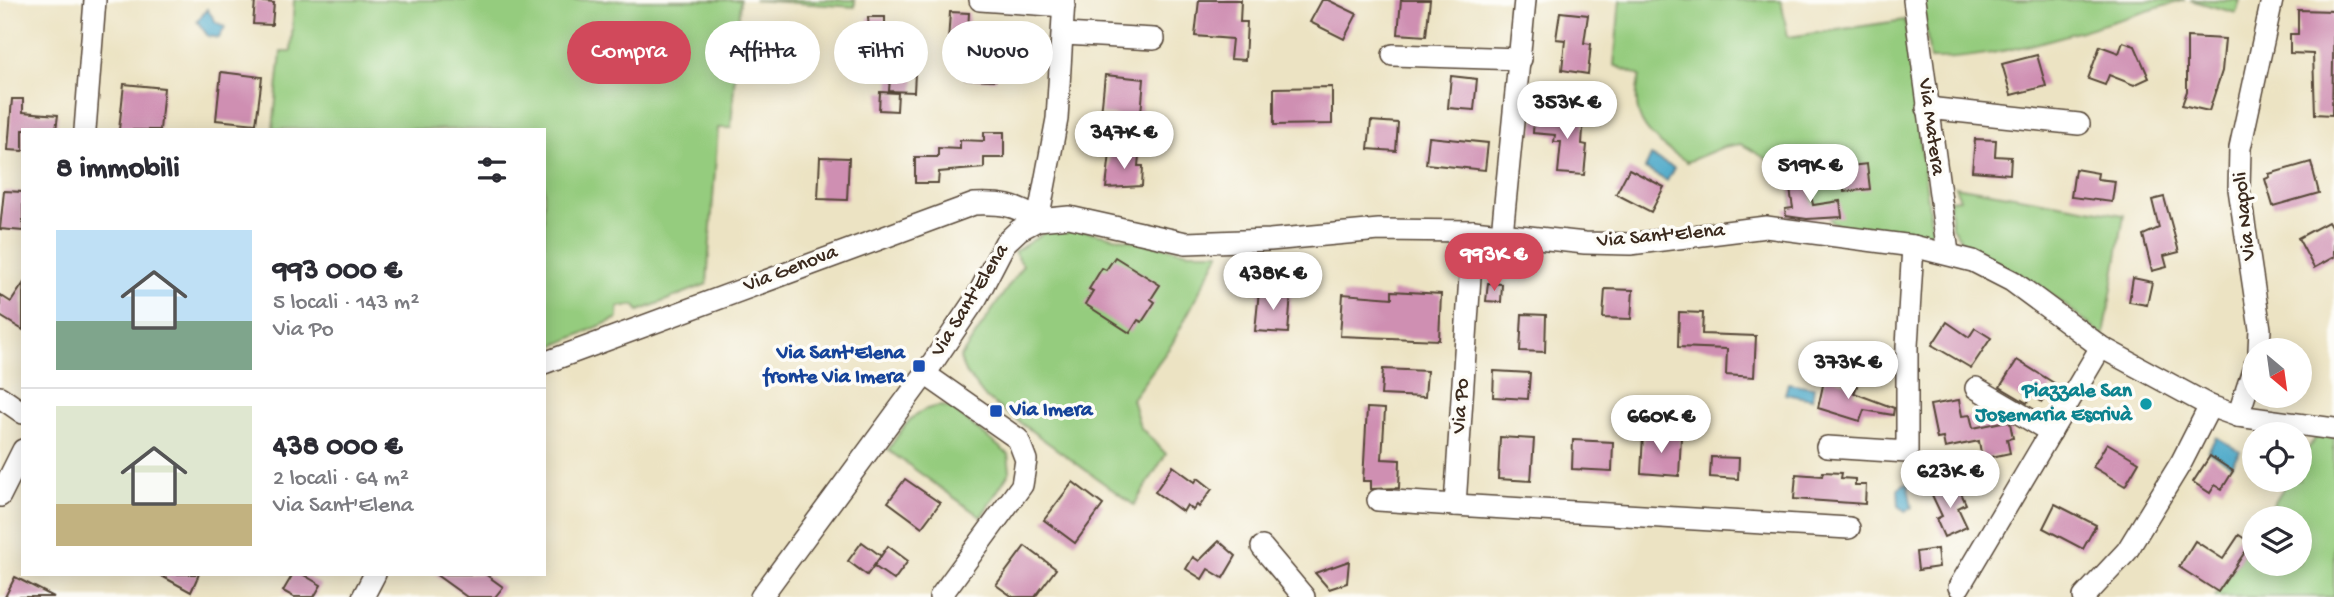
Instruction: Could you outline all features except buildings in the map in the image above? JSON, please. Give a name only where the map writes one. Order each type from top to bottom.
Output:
[{"type":"street","points":[[85,128],[95,0]]},
{"type":"street","points":[[980,0],[1064,3],[1057,119],[1038,220]]},
{"type":"street","points":[[1502,234],[1525,0]]},
{"type":"street","name":"Via Matera","points":[[1914,0],[1948,253]]},
{"type":"street","name":"Via Napoli","points":[[2260,338],[2239,189],[2240,148],[2272,0]]},
{"type":"street","points":[[1063,34],[1154,39]]},
{"type":"street","points":[[1392,55],[1521,59]]},
{"type":"street","points":[[1927,108],[2079,124]]},
{"type":"street","name":"Via Genova","points":[[546,362],[974,204],[1005,202],[1038,220]]},
{"type":"street","name":"Via Sant'Elena","points":[[761,597],[925,373],[977,297],[1005,243],[1019,230],[1038,220],[1069,217],[1186,243],[1270,240],[1379,230],[1473,231],[1585,243],[1630,244],[1766,227],[1913,246],[1973,261],[2012,281],[2101,347],[2210,407],[2238,416],[2334,429]]},
{"type":"street","name":"Via Po","points":[[1455,505],[1473,231]]},
{"type":"street","points":[[1827,447],[1907,452],[1907,346],[1913,246]]},
{"type":"street","points":[[1959,587],[2101,347]]},
{"type":"street","points":[[925,373],[1018,439],[1026,460],[1022,485],[940,597]]},
{"type":"street","points":[[1976,388],[2051,432]]},
{"type":"street","points":[[0,397],[21,412]]},
{"type":"street","points":[[2238,416],[2242,404]]},
{"type":"street","points":[[2084,597],[2126,551],[2182,461],[2210,407]]},
{"type":"street","points":[[0,496],[21,454]]},
{"type":"street","points":[[1378,500],[1849,528]]},
{"type":"street","points":[[1262,547],[1304,597]]},
{"type":"street","points":[[363,597],[374,576]]},
{"type":"green space","points":[[294,0],[740,0],[739,21],[705,21],[705,84],[734,84],[731,128],[718,128],[707,284],[639,311],[634,305],[618,307],[618,318],[546,349],[546,128],[273,128],[281,52],[291,52]]},
{"type":"green space","points":[[754,0],[855,0],[855,7]]},
{"type":"green space","points":[[1620,0],[1781,0],[1788,37],[1905,20],[1932,233],[1858,232],[1833,222],[1826,214],[1795,220],[1787,171],[1741,144],[1723,147],[1687,162],[1663,145],[1653,137],[1640,117],[1637,92],[1640,76],[1614,65]]},
{"type":"green space","points":[[1922,0],[2185,0],[2024,46],[1960,58],[1930,59]]},
{"type":"green space","points":[[2190,0],[2240,0],[2236,13]]},
{"type":"green space","points":[[1955,186],[2124,215],[2104,336],[2037,283],[1966,247],[1952,227],[1949,200],[1960,199]]},
{"type":"green space","points":[[1065,227],[1189,252],[1220,252],[1172,344],[1132,399],[1140,427],[1166,454],[1134,505],[986,398],[964,370],[960,358],[1023,265],[1014,252],[1049,230]]},
{"type":"green space","points":[[942,406],[951,408],[1008,454],[1010,471],[981,517],[888,450],[916,415],[923,410]]},
{"type":"green space","points":[[2317,435],[2334,437],[2334,597],[2215,597],[2242,555],[2242,576],[2312,576],[2312,506],[2272,506],[2281,492],[2312,492],[2312,443]]},
{"type":"water","points":[[207,9],[216,22],[225,27],[219,38],[208,36],[197,21]]},
{"type":"water","points":[[1651,156],[1674,168],[1667,181],[1645,169]]},
{"type":"water","points":[[1788,383],[1814,387],[1812,399],[1785,394]]},
{"type":"water","points":[[2216,437],[2240,451],[2231,465],[2208,451]]},
{"type":"water","points":[[1908,484],[1912,508],[1906,511],[1899,506],[1898,489]]},
{"type":"place","name":"Via Sant'Elena fronte Via Imera","points":[[919,366]]},
{"type":"place","name":"Piazzale San Josemaria Escrivà","points":[[2146,404]]},
{"type":"place","name":"Via Imera","points":[[996,411]]}]
